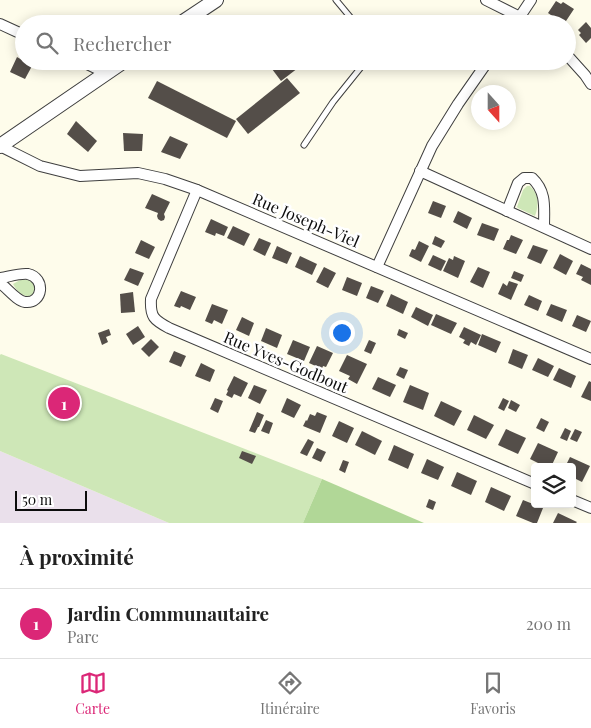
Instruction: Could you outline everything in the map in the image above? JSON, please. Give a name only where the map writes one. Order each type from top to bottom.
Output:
[{"type":"street","points":[[194,15],[216,0]]},
{"type":"street","points":[[486,0],[509,15]]},
{"type":"street","points":[[520,15],[531,0]]},
{"type":"street","points":[[0,24],[15,31]]},
{"type":"street","points":[[576,65],[591,84]]},
{"type":"street","points":[[100,70],[106,73]]},
{"type":"street","points":[[0,146],[110,70]]},
{"type":"street","points":[[377,267],[432,146],[443,126],[482,70]]},
{"type":"street","name":"Rue Joseph-Viel","points":[[0,146],[40,166],[80,176],[138,173],[165,179],[197,190],[591,359]]},
{"type":"street","points":[[420,171],[591,249]]},
{"type":"street","points":[[507,211],[518,183],[524,178],[532,178],[538,184],[544,200],[544,227]]},
{"type":"street","name":"Rue Yves-Godbout","points":[[197,190],[151,299],[150,310],[156,320],[169,328],[531,482]]},
{"type":"street","points":[[0,278],[29,274],[37,278],[41,287],[37,298],[31,302],[24,302],[19,300],[0,283]]},
{"type":"street","points":[[576,502],[591,508]]},
{"type":"lane","points":[[336,0],[348,15]]},
{"type":"lane","points":[[304,145],[332,102],[359,70]]},
{"type":"shaded area","points":[[0,451],[169,523],[0,523]]},
{"type":"green space","points":[[527,186],[533,189],[537,196],[538,204],[535,216],[517,207],[523,190]]},
{"type":"green space","points":[[20,280],[33,282],[36,287],[34,295],[27,296],[17,290],[13,284]]},
{"type":"green space","points":[[1,354],[322,479],[303,523],[169,523],[0,451]]},
{"type":"green space","points":[[322,479],[424,523],[303,523]]},
{"type":"building","points":[[556,1],[561,4],[563,2],[574,9],[570,15],[551,15],[548,13]]},
{"type":"building","points":[[586,22],[591,28],[591,38],[586,43],[579,35],[581,33],[578,30]]},
{"type":"building","points":[[15,61],[15,70],[30,70],[25,79],[10,72]]},
{"type":"building","points":[[273,70],[295,70],[281,81]]},
{"type":"building","points":[[287,78],[300,93],[248,134],[236,119]]},
{"type":"building","points":[[157,81],[236,121],[227,138],[148,98]]},
{"type":"building","points":[[76,121],[97,141],[88,152],[67,134]]},
{"type":"building","points":[[123,133],[143,134],[142,151],[124,151]]},
{"type":"building","points":[[170,136],[188,144],[180,159],[161,152]]},
{"type":"building","points":[[152,194],[170,202],[164,214],[164,220],[158,219],[158,213],[145,208]]},
{"type":"building","points":[[433,201],[446,206],[441,218],[428,213]]},
{"type":"building","points":[[458,211],[472,218],[467,229],[453,222]]},
{"type":"building","points":[[211,219],[228,227],[224,236],[216,233],[215,236],[205,232]]},
{"type":"building","points":[[482,223],[499,229],[494,241],[477,235]]},
{"type":"building","points":[[233,226],[250,234],[244,246],[227,238]]},
{"type":"building","points":[[511,235],[523,240],[516,254],[503,249]]},
{"type":"building","points":[[435,236],[445,241],[441,248],[432,244]]},
{"type":"building","points":[[259,238],[271,243],[265,256],[253,250]]},
{"type":"building","points":[[141,240],[155,247],[149,259],[135,253]]},
{"type":"building","points":[[419,241],[429,246],[421,262],[409,256],[412,249],[415,250]]},
{"type":"building","points":[[533,245],[548,250],[541,264],[527,258]]},
{"type":"building","points":[[277,246],[292,253],[287,264],[272,258]]},
{"type":"building","points":[[560,254],[573,261],[566,275],[553,268]]},
{"type":"building","points":[[433,255],[446,261],[441,271],[428,265]]},
{"type":"building","points":[[300,256],[317,264],[312,275],[295,267]]},
{"type":"building","points":[[454,256],[465,261],[458,278],[443,271],[449,258],[453,260]]},
{"type":"building","points":[[581,264],[591,269],[591,285],[581,280],[583,277],[576,274]]},
{"type":"building","points":[[324,267],[336,273],[328,288],[316,282]]},
{"type":"building","points":[[478,267],[490,272],[483,288],[470,282]]},
{"type":"building","points":[[130,268],[144,273],[138,286],[124,280]]},
{"type":"building","points":[[514,271],[524,275],[521,282],[511,278]]},
{"type":"building","points":[[347,277],[362,283],[357,296],[342,290]]},
{"type":"building","points":[[509,281],[518,284],[511,300],[498,294],[503,283],[507,286]]},
{"type":"building","points":[[371,286],[384,291],[378,303],[366,298]]},
{"type":"building","points":[[181,291],[196,297],[190,310],[181,306],[180,308],[174,306]]},
{"type":"building","points":[[133,292],[135,312],[121,313],[120,294]]},
{"type":"building","points":[[391,294],[408,302],[403,314],[386,306]]},
{"type":"building","points":[[529,295],[542,301],[538,311],[524,305]]},
{"type":"building","points":[[212,304],[228,310],[222,324],[214,320],[212,324],[205,321]]},
{"type":"building","points":[[551,304],[567,310],[562,322],[546,315]]},
{"type":"building","points":[[416,307],[433,315],[428,326],[411,317]]},
{"type":"building","points":[[436,314],[457,323],[451,334],[431,325]]},
{"type":"building","points":[[577,315],[591,321],[586,332],[572,326]]},
{"type":"building","points":[[242,317],[254,323],[249,336],[236,330]]},
{"type":"building","points":[[138,326],[145,337],[133,345],[126,334]]},
{"type":"building","points":[[464,327],[481,335],[476,345],[471,342],[469,346],[463,343],[465,340],[459,337]]},
{"type":"building","points":[[266,328],[282,335],[277,348],[261,341]]},
{"type":"building","points":[[109,329],[111,335],[106,337],[108,342],[102,345],[98,333]]},
{"type":"building","points":[[399,329],[408,333],[405,339],[397,335]]},
{"type":"building","points":[[482,334],[501,342],[496,353],[478,345]]},
{"type":"building","points":[[151,339],[159,347],[149,357],[141,349]]},
{"type":"building","points":[[293,340],[310,347],[304,361],[287,354]]},
{"type":"building","points":[[369,340],[376,343],[371,354],[364,351]]},
{"type":"building","points":[[317,346],[333,353],[326,367],[323,366],[322,369],[309,363]]},
{"type":"building","points":[[513,349],[528,355],[522,369],[508,363]]},
{"type":"building","points":[[174,351],[186,356],[181,367],[169,362]]},
{"type":"building","points":[[347,355],[367,364],[357,384],[348,379],[350,376],[339,371]]},
{"type":"building","points":[[538,358],[554,366],[548,377],[532,370]]},
{"type":"building","points":[[201,363],[215,370],[210,382],[195,376]]},
{"type":"building","points":[[400,367],[408,370],[404,379],[396,375]]},
{"type":"building","points":[[559,368],[576,376],[571,388],[553,380]]},
{"type":"building","points":[[234,376],[248,383],[241,397],[234,394],[232,398],[226,395]]},
{"type":"building","points":[[378,377],[396,385],[390,397],[372,389]]},
{"type":"building","points":[[589,381],[591,382],[591,401],[581,397]]},
{"type":"building","points":[[254,385],[267,390],[260,404],[248,398]]},
{"type":"building","points":[[410,385],[429,393],[423,410],[403,402]]},
{"type":"building","points":[[215,398],[223,401],[218,413],[210,409]]},
{"type":"building","points":[[287,398],[301,405],[294,418],[281,412]]},
{"type":"building","points":[[503,398],[509,401],[504,411],[498,408]]},
{"type":"building","points":[[511,400],[520,405],[516,412],[508,408]]},
{"type":"building","points":[[441,401],[462,411],[454,426],[434,416]]},
{"type":"building","points":[[257,412],[264,415],[255,433],[249,431]]},
{"type":"building","points":[[317,412],[327,416],[320,433],[303,426],[310,414],[315,416]]},
{"type":"building","points":[[474,415],[494,425],[486,439],[467,430]]},
{"type":"building","points":[[541,418],[549,422],[544,432],[536,428]]},
{"type":"building","points":[[266,420],[273,423],[269,434],[261,431]]},
{"type":"building","points":[[339,421],[354,428],[347,443],[332,436]]},
{"type":"building","points":[[565,428],[571,431],[567,441],[560,438]]},
{"type":"building","points":[[506,429],[526,438],[518,454],[498,445]]},
{"type":"building","points":[[575,429],[582,432],[577,442],[570,439]]},
{"type":"building","points":[[362,431],[382,441],[375,455],[355,445]]},
{"type":"building","points":[[308,439],[314,442],[307,456],[300,453]]},
{"type":"building","points":[[538,443],[558,452],[553,463],[538,463],[530,459]]},
{"type":"building","points":[[394,445],[414,454],[408,469],[388,460]]},
{"type":"building","points":[[317,448],[326,452],[321,462],[312,458]]},
{"type":"building","points":[[242,451],[256,456],[252,464],[239,458]]},
{"type":"building","points":[[570,457],[590,466],[582,482],[576,479],[576,463],[567,463]]},
{"type":"building","points":[[427,459],[444,467],[438,480],[421,473]]},
{"type":"building","points":[[343,460],[349,462],[345,473],[339,470]]},
{"type":"building","points":[[457,472],[477,481],[471,495],[451,486]]},
{"type":"building","points":[[491,487],[511,496],[504,511],[485,502]]},
{"type":"building","points":[[429,499],[436,502],[433,510],[426,507]]},
{"type":"building","points":[[523,500],[531,503],[531,508],[543,508],[537,523],[516,516]]},
{"type":"building","points":[[558,513],[577,522],[553,523]]},
{"type":"place","name":"Jardin Communautaire","points":[[64,403]]}]
